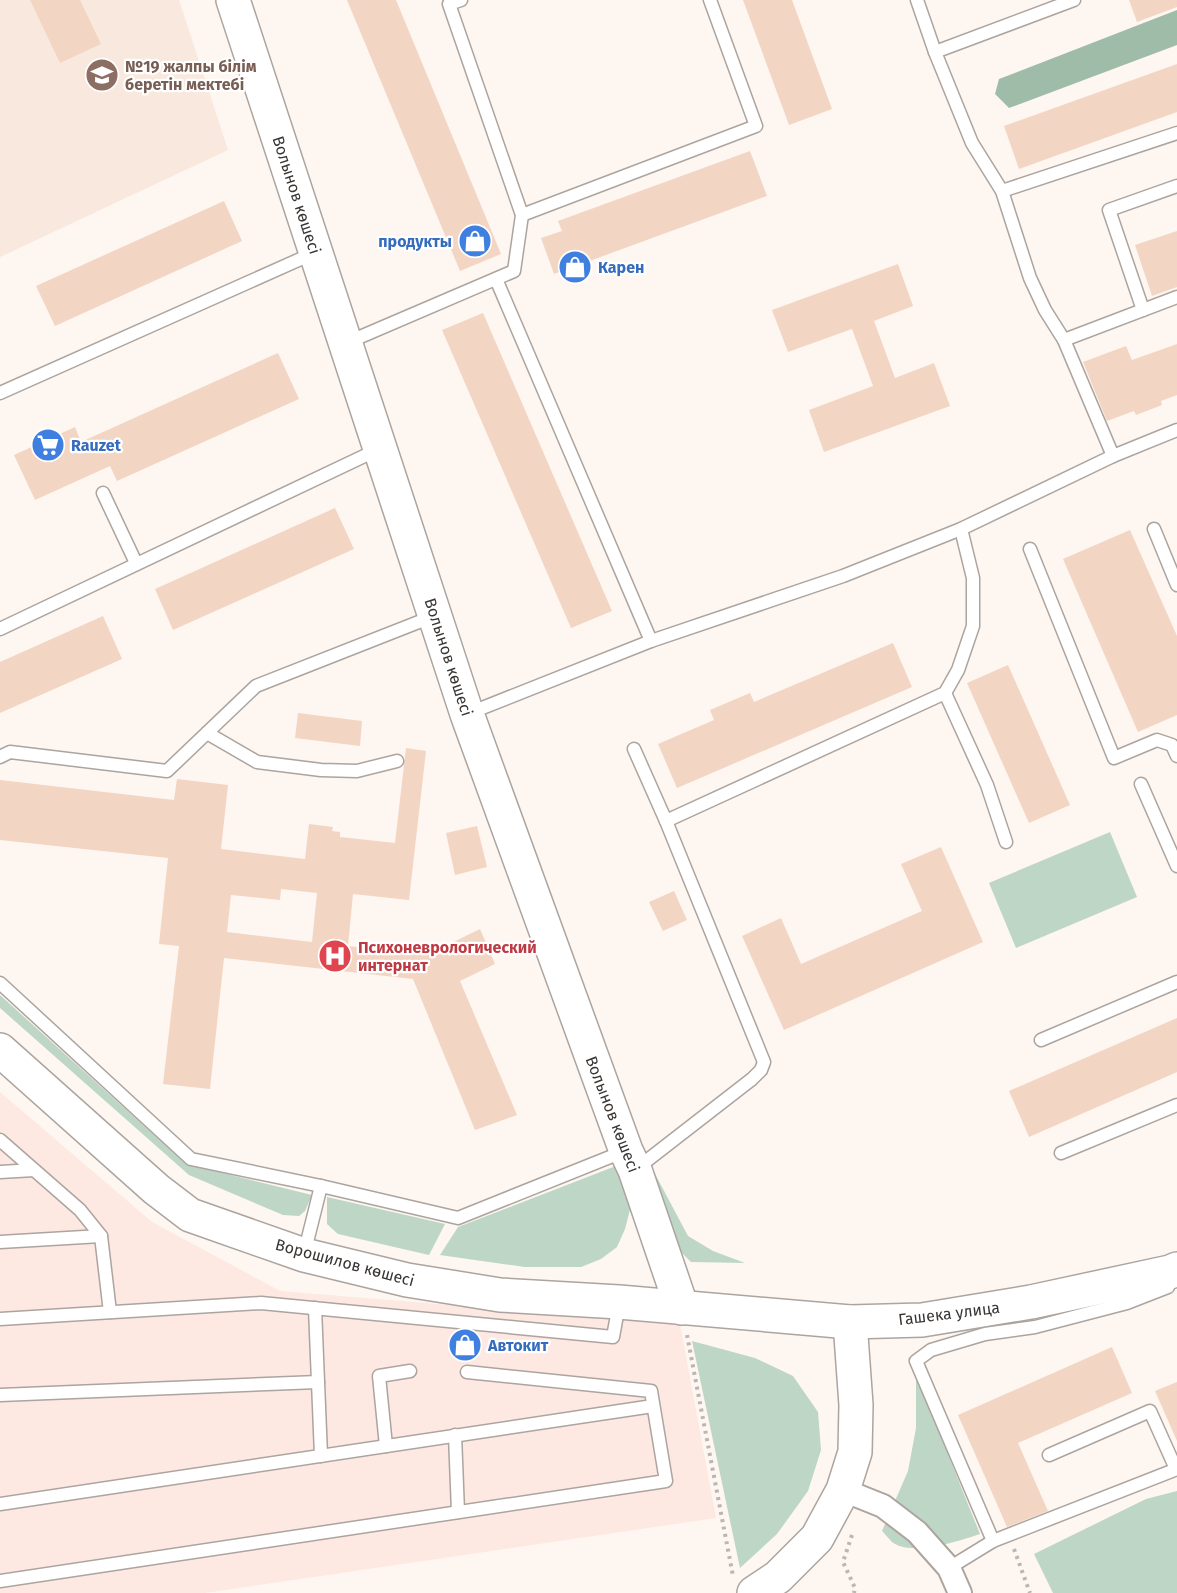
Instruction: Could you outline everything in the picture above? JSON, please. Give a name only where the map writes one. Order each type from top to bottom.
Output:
[{"type":"street","name":"Волынов көшесі","points":[[233,0],[467,714],[682,1308]]},
{"type":"street","name":"Ворошилов көшесі","points":[[0,1050],[156,1189],[190,1215],[304,1255],[406,1280],[500,1295],[682,1308]]},
{"type":"street","name":"Гашека улица","points":[[682,1308],[850,1322],[922,1320],[1031,1302],[1177,1269]]},
{"type":"street","points":[[744,1587],[778,1577],[817,1538],[854,1494],[856,1405],[850,1322]]},
{"type":"street","points":[[854,1494],[883,1506],[917,1532],[949,1568],[960,1593]]},
{"type":"lane","points":[[346,343],[514,271],[522,215],[449,4],[461,0]]},
{"type":"lane","points":[[522,215],[756,126],[710,0]]},
{"type":"lane","points":[[917,0],[935,52],[972,143],[1002,191],[1030,278],[1045,310],[1064,340],[1113,456]]},
{"type":"lane","points":[[935,52],[1074,0]]},
{"type":"lane","points":[[1002,191],[1177,133]]},
{"type":"lane","points":[[1143,310],[1109,210],[1177,186]]},
{"type":"lane","points":[[0,393],[316,252]]},
{"type":"lane","points":[[496,279],[651,641]]},
{"type":"lane","points":[[1064,340],[1177,297]]},
{"type":"lane","points":[[467,714],[651,641],[843,576],[961,530],[1113,456],[1177,430]]},
{"type":"lane","points":[[0,629],[380,449]]},
{"type":"lane","points":[[103,492],[136,564]]},
{"type":"lane","points":[[1154,529],[1177,585]]},
{"type":"lane","points":[[666,820],[945,693],[958,670],[973,626],[973,578],[961,530]]},
{"type":"lane","points":[[1030,549],[1114,758],[1157,740],[1176,748]]},
{"type":"lane","points":[[0,757],[10,752],[167,771],[255,686],[435,616]]},
{"type":"lane","points":[[945,693],[987,785],[1006,842]]},
{"type":"lane","points":[[207,733],[256,762],[321,770],[357,771],[398,761]]},
{"type":"lane","points":[[0,983],[191,1159],[458,1218],[630,1160],[752,1079],[761,1070],[764,1062],[666,820],[634,749]]},
{"type":"lane","points":[[1141,784],[1177,866]]},
{"type":"lane","points":[[1041,1040],[1177,982]]},
{"type":"lane","points":[[1061,1153],[1177,1105]]},
{"type":"lane","points":[[0,1140],[80,1210],[101,1236],[110,1312]]},
{"type":"lane","points":[[0,1172],[34,1170]]},
{"type":"lane","points":[[304,1255],[321,1186]]},
{"type":"lane","points":[[0,1242],[101,1236]]},
{"type":"lane","points":[[993,1541],[916,1361],[931,1350],[985,1334],[1035,1328],[1127,1303],[1177,1284]]},
{"type":"lane","points":[[0,1319],[261,1303],[614,1337],[619,1302]]},
{"type":"lane","points":[[315,1308],[321,1456]]},
{"type":"lane","points":[[386,1446],[379,1376],[410,1371]]},
{"type":"lane","points":[[0,1581],[666,1481],[651,1391],[467,1372]]},
{"type":"lane","points":[[0,1395],[318,1382]]},
{"type":"lane","points":[[0,1504],[654,1406]]},
{"type":"lane","points":[[949,1568],[993,1541],[1177,1469],[1150,1411],[1049,1455]]},
{"type":"lane","points":[[455,1435],[458,1512]]},
{"type":"path","points":[[682,1308],[744,1587]]},
{"type":"path","points":[[854,1494],[843,1562],[855,1588],[854,1593]]},
{"type":"path","points":[[1009,1535],[1030,1593]]},
{"type":"shaded area","name":"№19 жалпы білім беретін мектебі","points":[[0,0],[179,0],[228,150],[0,257]]},
{"type":"shaded area","points":[[0,1092],[152,1222],[280,1291],[680,1324],[716,1518],[205,1593],[0,1593]]},
{"type":"green space","points":[[1177,10],[1177,45],[1009,108],[995,94],[999,79]]},
{"type":"green space","points":[[1110,832],[1137,897],[1016,948],[989,883]]},
{"type":"green space","points":[[0,995],[186,1164],[312,1195],[305,1211],[299,1216],[283,1215],[189,1175],[0,1008]]},
{"type":"green space","points":[[621,1164],[631,1206],[617,1247],[601,1259],[581,1267],[525,1267],[440,1255],[458,1227]]},
{"type":"green space","points":[[654,1172],[688,1236],[713,1251],[745,1263],[691,1262],[681,1252]]},
{"type":"green space","points":[[327,1197],[445,1224],[429,1255],[338,1234],[327,1224]]},
{"type":"green space","points":[[692,1341],[755,1358],[793,1376],[818,1412],[821,1450],[808,1491],[777,1534],[740,1568]]},
{"type":"green space","points":[[916,1375],[980,1534],[923,1548],[900,1546],[892,1542],[882,1531],[908,1471],[916,1428]]},
{"type":"green space","points":[[1177,1491],[1177,1593],[1053,1593],[1034,1554],[1146,1499]]},
{"type":"building","points":[[30,0],[80,0],[101,44],[60,63]]},
{"type":"building","points":[[347,0],[396,0],[501,254],[460,271]]},
{"type":"building","points":[[743,0],[792,0],[832,109],[789,125]]},
{"type":"building","points":[[1129,0],[1177,0],[1177,7],[1137,22]]},
{"type":"building","points":[[1177,64],[1177,112],[1019,169],[1004,126]]},
{"type":"building","points":[[750,151],[767,196],[554,274],[541,238],[562,231],[558,221]]},
{"type":"building","points":[[224,201],[242,241],[55,326],[36,286]]},
{"type":"building","points":[[1177,231],[1177,287],[1152,296],[1135,245]]},
{"type":"building","points":[[898,264],[913,306],[874,321],[895,378],[934,363],[950,406],[824,452],[809,410],[873,386],[852,329],[788,352],[772,310]]},
{"type":"building","points":[[483,313],[612,611],[571,628],[442,330]]},
{"type":"building","points":[[1177,344],[1177,395],[1161,401],[1162,405],[1136,415],[1134,411],[1107,421],[1083,362],[1126,346],[1132,360]]},
{"type":"building","points":[[278,353],[299,399],[117,481],[110,466],[35,500],[14,455],[75,427],[81,442]]},
{"type":"building","points":[[335,508],[354,549],[173,630],[155,589]]},
{"type":"building","points":[[1130,530],[1177,636],[1177,715],[1138,732],[1063,559]]},
{"type":"building","points":[[103,616],[122,659],[0,713],[0,662]]},
{"type":"building","points":[[893,643],[912,687],[677,788],[658,744],[714,720],[710,710],[750,693],[754,702]]},
{"type":"building","points":[[1008,665],[1070,805],[1029,823],[967,683]]},
{"type":"building","points":[[298,713],[362,721],[360,746],[295,738]]},
{"type":"building","name":"Психоневрологический интернат","points":[[406,748],[426,751],[409,900],[353,894],[348,946],[427,955],[480,929],[495,964],[460,981],[517,1115],[475,1130],[413,979],[224,958],[210,1089],[163,1084],[179,946],[159,944],[168,858],[0,840],[0,780],[174,800],[177,779],[228,785],[221,849],[305,859],[309,824],[333,827],[332,831],[340,832],[340,837],[395,843]],"holes":[[[281,889],[317,893],[312,942],[227,932],[231,895],[280,900]]]},
{"type":"building","points":[[477,826],[487,867],[455,875],[446,833]]},
{"type":"building","points":[[941,847],[983,942],[784,1030],[742,936],[781,918],[801,964],[922,911],[901,864]]},
{"type":"building","points":[[674,891],[687,920],[663,931],[649,902]]},
{"type":"building","points":[[1177,1018],[1177,1072],[1029,1137],[1009,1091]]},
{"type":"building","points":[[1112,1347],[1132,1393],[1018,1443],[1048,1511],[1007,1527],[958,1415]]},
{"type":"building","points":[[1177,1382],[1177,1441],[1155,1391]]},
{"type":"place","name":"№19 жалпы білім беретін мектебі","points":[[102,75]]},
{"type":"place","name":"продукты","points":[[475,241]]},
{"type":"place","name":"Карен","points":[[575,267]]},
{"type":"place","name":"Rauzet","points":[[48,445]]},
{"type":"place","name":"Психоневрологический интернат","points":[[335,956]]},
{"type":"place","name":"Автокит","points":[[465,1345]]}]
